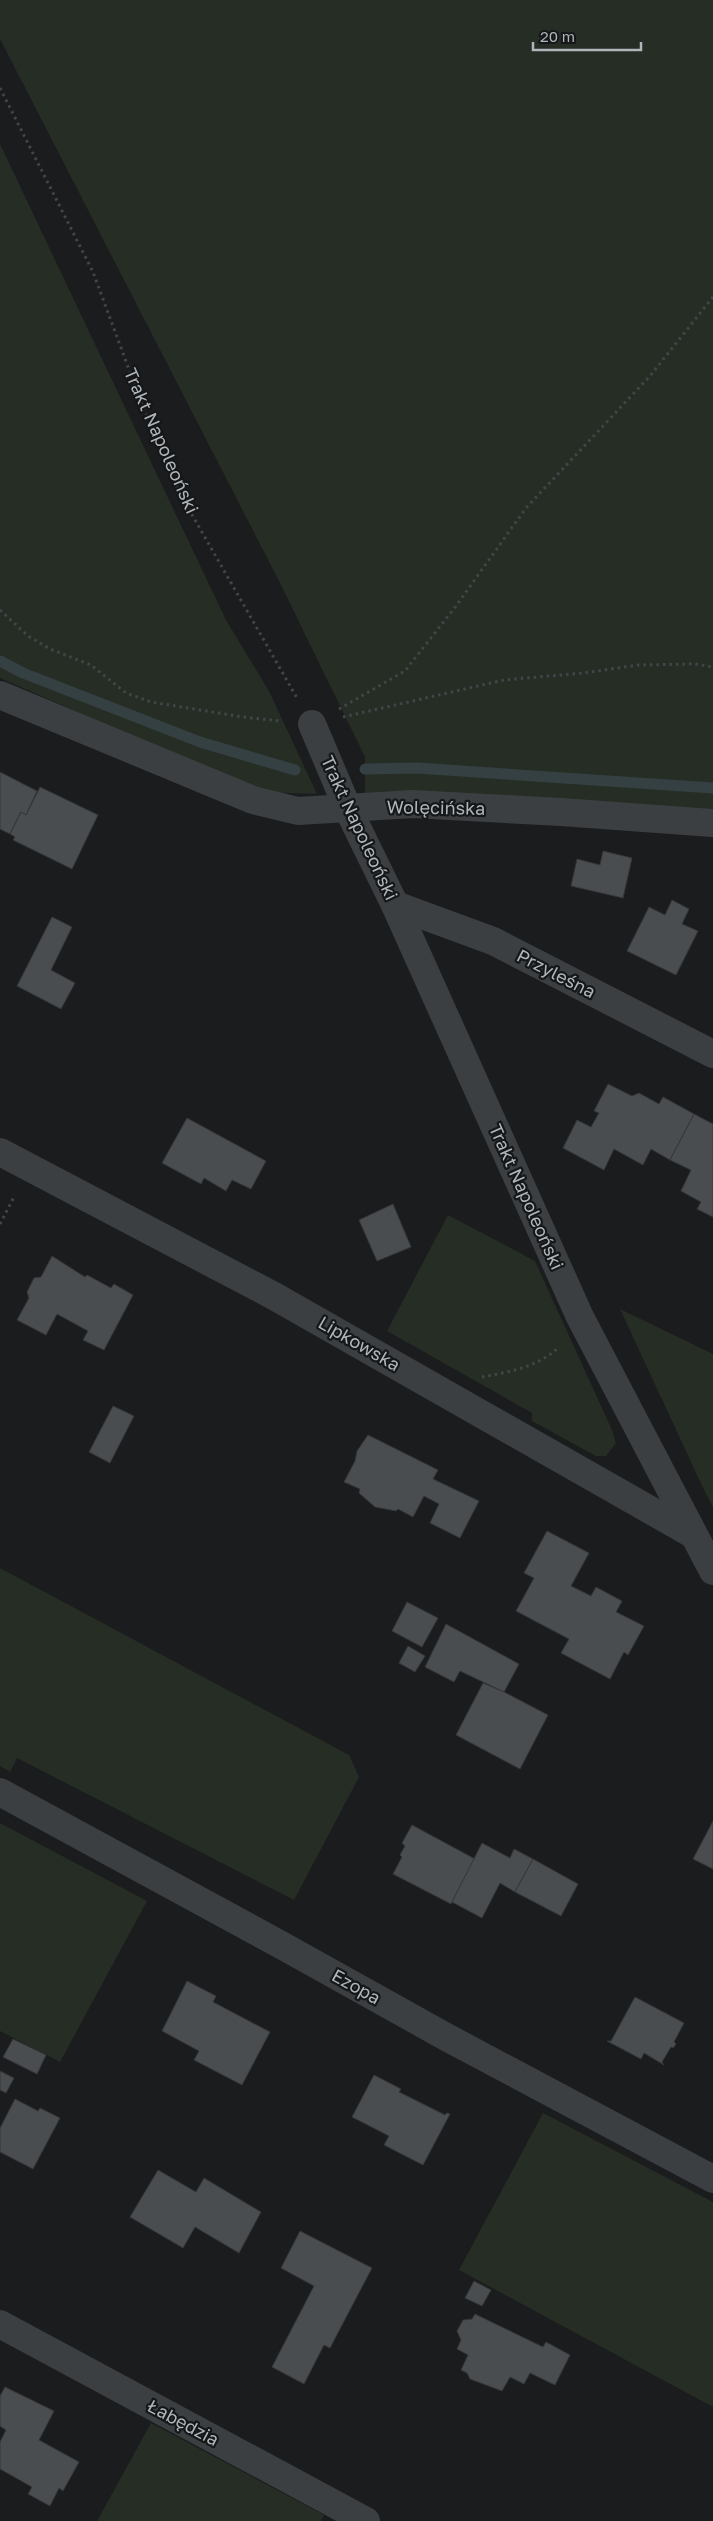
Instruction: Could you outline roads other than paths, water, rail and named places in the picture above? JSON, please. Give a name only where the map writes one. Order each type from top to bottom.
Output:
[{"type":"street","name":"Wolęcińska","points":[[0,695],[253,800],[298,811],[412,804],[713,823]]},
{"type":"street","name":"Trakt Napoleoński","points":[[312,724],[348,809],[395,904],[580,1317],[703,1540],[713,1571]]},
{"type":"street","name":"Przyleśna","points":[[395,904],[493,942],[713,1054]]},
{"type":"street","name":"Lipkowska","points":[[0,1152],[274,1296],[703,1540]]},
{"type":"street","name":"Ezopa","points":[[0,1792],[448,2038],[713,2179]]},
{"type":"street","name":"Łabędzia","points":[[0,2324],[366,2521]]},
{"type":"waterway","points":[[0,661],[23,673],[200,742],[295,770]]},
{"type":"waterway","points":[[365,769],[417,768],[713,788]]}]
